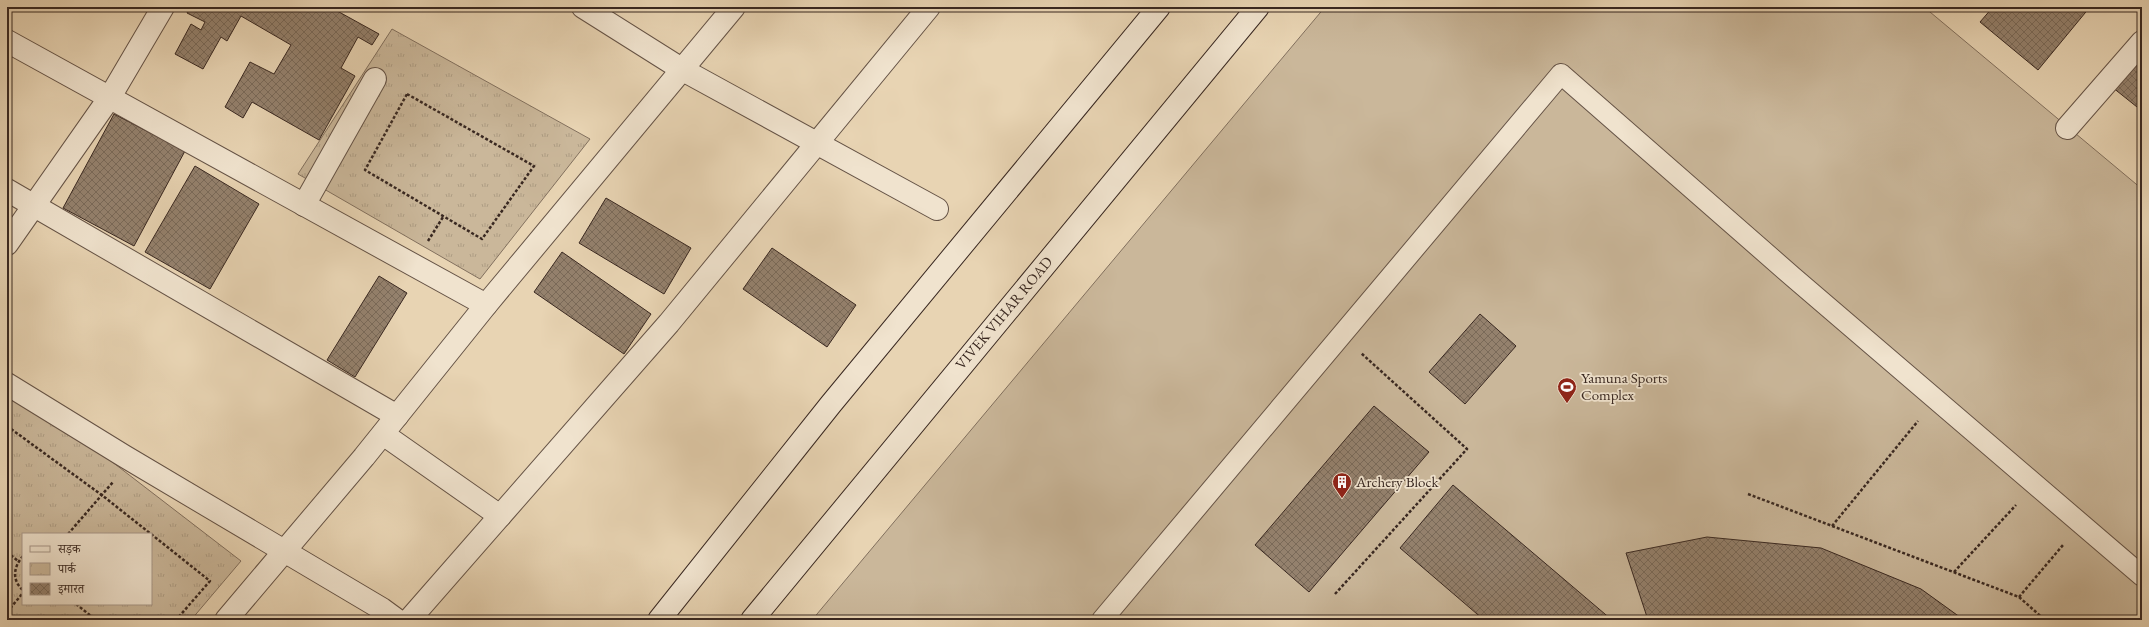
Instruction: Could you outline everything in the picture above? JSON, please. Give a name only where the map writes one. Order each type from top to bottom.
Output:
[{"type":"street","points":[[7,244],[110,97],[163,7]]},
{"type":"street","points":[[583,7],[682,70],[937,209]]},
{"type":"street","points":[[226,620],[383,434],[486,305],[734,7]]},
{"type":"street","points":[[409,620],[669,323],[929,7]]},
{"type":"street","points":[[658,620],[831,404],[1159,7]]},
{"type":"street","name":"VIVEK VIHAR ROAD","points":[[752,620],[887,453],[1258,7]]},
{"type":"street","points":[[7,40],[486,305]]},
{"type":"street","points":[[2068,128],[2142,42]]},
{"type":"street","points":[[304,205],[375,79]]},
{"type":"street","points":[[7,190],[33,207],[397,416]]},
{"type":"street","points":[[7,384],[124,456],[285,550],[382,609],[397,620]]},
{"type":"street","points":[[383,434],[500,516]]},
{"type":"lane","points":[[1102,620],[1561,74],[1936,400],[2142,576]]},
{"type":"path","points":[[407,94],[534,166],[482,239],[443,217],[365,170],[407,94]]},
{"type":"path","points":[[1335,594],[1467,449],[1342,335]]},
{"type":"path","points":[[1832,526],[1936,400]]},
{"type":"path","points":[[7,426],[103,496],[150,533]]},
{"type":"path","points":[[1954,572],[2035,484]]},
{"type":"path","points":[[1748,494],[2019,597],[2045,620]]},
{"type":"path","points":[[69,533],[103,496]]},
{"type":"path","points":[[2019,597],[2081,524]]},
{"type":"path","points":[[152,535],[210,581],[176,620]]},
{"type":"path","points":[[7,552],[18,561]]},
{"type":"path","points":[[22,557],[18,561],[15,575],[17,582],[22,590]]},
{"type":"path","points":[[7,612],[22,592]]},
{"type":"path","points":[[77,605],[96,620]]},
{"type":"green space","name":"Yamuna Sports Complex","points":[[1325,7],[1924,7],[2142,189],[2142,620],[812,620]]},
{"type":"green space","points":[[392,29],[590,139],[480,279],[298,174]]},
{"type":"green space","points":[[7,381],[241,561],[191,620],[7,620]]},
{"type":"building","points":[[190,7],[330,7],[379,34],[372,45],[358,37],[341,68],[355,76],[319,140],[252,102],[243,118],[225,107],[250,62],[274,74],[291,45],[241,16],[227,41],[221,37],[203,69],[175,54],[191,24],[201,30],[205,22],[187,13]]},
{"type":"building","points":[[1993,7],[2090,7],[2038,70],[1980,22]]},
{"type":"building","points":[[2142,52],[2142,111],[2112,87]]},
{"type":"building","points":[[114,114],[185,151],[134,246],[63,208]]},
{"type":"building","points":[[195,166],[259,204],[210,289],[145,252]]},
{"type":"building","points":[[606,198],[691,248],[664,294],[579,243]]},
{"type":"building","points":[[772,248],[856,305],[827,347],[743,289]]},
{"type":"building","points":[[562,252],[651,314],[624,354],[534,292]]},
{"type":"building","points":[[379,276],[407,293],[355,377],[327,360]]},
{"type":"building","points":[[1480,314],[1516,346],[1465,404],[1429,372]]},
{"type":"building","name":"Archery Block","points":[[1374,406],[1429,452],[1309,592],[1255,545]]},
{"type":"building","points":[[1453,485],[1612,620],[1484,620],[1400,548]]},
{"type":"building","points":[[1707,537],[1821,548],[1921,589],[1964,620],[1648,620],[1626,553]]},
{"type":"place","name":"Yamuna Sports Complex","points":[[1567,404]]},
{"type":"place","name":"Archery Block","points":[[1342,499]]}]
